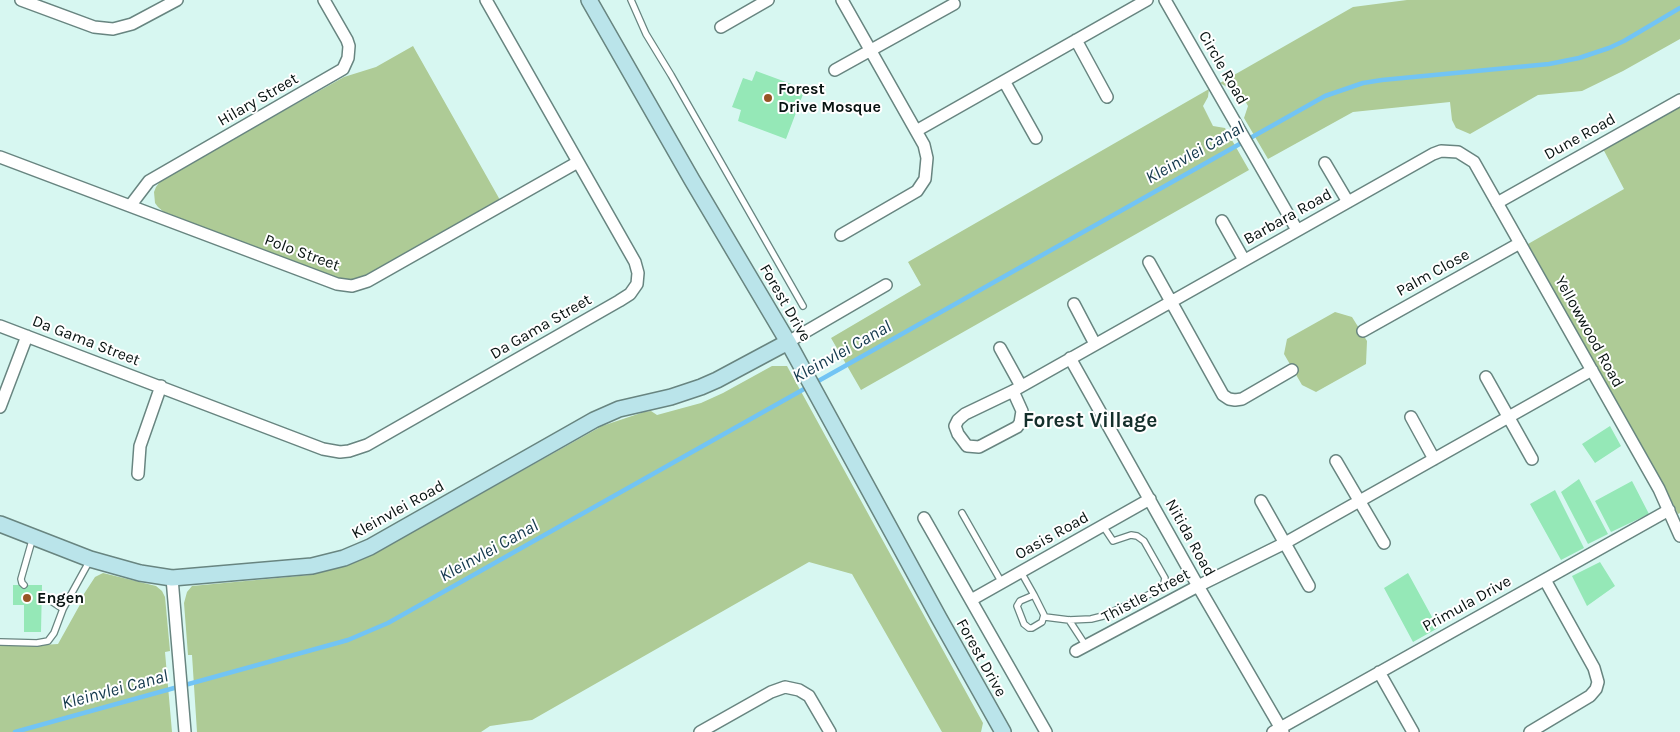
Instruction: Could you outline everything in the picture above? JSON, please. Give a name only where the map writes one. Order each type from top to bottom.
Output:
[{"type":"street","points":[[21,0],[94,28],[113,29],[132,24],[176,0]]},
{"type":"street","name":"Hilary Street","points":[[130,206],[149,181],[343,69],[348,58],[349,46],[324,0]]},
{"type":"street","name":"Da Gama Street","points":[[0,326],[323,449],[340,452],[367,445],[618,301],[634,289],[637,284],[638,274],[635,262],[486,0]]},
{"type":"street","name":"Forest Drive","points":[[589,0],[692,180],[788,342],[1003,732]]},
{"type":"street","points":[[721,27],[768,0]]},
{"type":"street","points":[[841,235],[920,189],[925,179],[927,158],[924,145],[916,130],[842,0]]},
{"type":"street","points":[[916,130],[1147,0]]},
{"type":"street","name":"Circle Road","points":[[1165,0],[1297,230]]},
{"type":"street","points":[[835,70],[954,4]]},
{"type":"street","points":[[1076,40],[1107,97]]},
{"type":"street","points":[[1004,81],[1036,138]]},
{"type":"street","name":"Dune Road","points":[[1497,203],[1680,100]]},
{"type":"street","name":"Barbara Road","points":[[1000,348],[1017,388],[1022,411],[1020,423],[1017,427],[979,447],[967,446],[955,426],[958,420],[965,414],[1017,388],[1434,154],[1441,151],[1458,152]]},
{"type":"street","name":"Yellowwood Road","points":[[1458,152],[1474,162],[1659,489],[1680,536]]},
{"type":"street","name":"Polo Street","points":[[0,157],[337,284],[352,286],[368,281],[578,162]]},
{"type":"street","name":"Barbara Road","points":[[1326,163],[1348,202]]},
{"type":"street","name":"Barbara Road","points":[[1222,221],[1244,260]]},
{"type":"street","name":"Palm Close","points":[[1363,331],[1520,243]]},
{"type":"street","points":[[1149,262],[1224,395],[1229,399],[1242,399],[1292,370]]},
{"type":"street","points":[[788,342],[886,285]]},
{"type":"street","points":[[1074,304],[1095,344]]},
{"type":"street","points":[[0,407],[27,336]]},
{"type":"street","name":"Kleinvlei Road","points":[[0,524],[90,558],[140,573],[172,578],[312,566],[344,558],[370,547],[594,420],[619,409],[671,397],[701,387],[788,342]]},
{"type":"street","name":"Nitida Road","points":[[1070,358],[1279,731]]},
{"type":"street","name":"Thistle Street","points":[[1081,648],[1198,586],[1286,543],[1592,370]]},
{"type":"street","points":[[1486,377],[1532,459]]},
{"type":"street","points":[[138,474],[140,446],[160,386]]},
{"type":"street","points":[[1411,417],[1434,459]]},
{"type":"street","points":[[1336,461],[1384,543]]},
{"type":"street","name":"Oasis Road","points":[[970,600],[1150,499]]},
{"type":"street","points":[[1261,501],[1309,586]]},
{"type":"street","name":"Primula Drive","points":[[1279,731],[1379,672],[1669,510]]},
{"type":"street","name":"Forest Drive","points":[[924,518],[1046,732]]},
{"type":"street","points":[[172,578],[185,732]]},
{"type":"street","points":[[1530,732],[1590,696],[1596,689],[1598,682],[1594,668],[1545,580]]},
{"type":"street","points":[[1379,672],[1414,732]]},
{"type":"street","points":[[700,732],[771,692],[785,688],[799,690],[808,696],[830,732]]},
{"type":"lane","name":"Forest Drive","points":[[631,0],[646,34],[803,306]]},
{"type":"lane","points":[[962,513],[1002,583]]},
{"type":"lane","points":[[1045,617],[1069,620],[1091,619],[1103,616],[1163,588],[1165,578],[1144,542],[1137,536],[1131,535],[1113,541],[1102,526]]},
{"type":"lane","points":[[24,585],[21,581],[33,536]]},
{"type":"lane","points":[[0,642],[37,643],[48,641],[54,633],[63,609],[90,558]]},
{"type":"lane","points":[[1021,572],[1045,617]]},
{"type":"lane","points":[[42,595],[63,609]]},
{"type":"lane","points":[[1034,595],[1020,601],[1017,606],[1024,624],[1027,628],[1032,628],[1042,622],[1045,617]]},
{"type":"lane","points":[[1069,620],[1081,648]]},
{"type":"green space","points":[[1407,0],[1680,0],[1680,39],[1623,71],[1582,91],[1538,95],[1470,134],[1456,128],[1452,120],[1450,102],[1353,112],[1268,159],[1244,118],[1248,106],[1237,87],[1227,87],[1220,83],[1353,7]]},
{"type":"green space","points":[[413,46],[500,200],[363,278],[349,281],[166,214],[155,203],[154,192],[162,179],[344,77],[376,67]]},
{"type":"green space","points":[[1209,89],[1208,97],[1203,106],[1213,126],[1225,128],[1249,170],[861,390],[831,338],[921,285],[908,262]]},
{"type":"green space","points":[[1680,100],[1680,513],[1678,514],[1528,244],[1624,189],[1601,145]]},
{"type":"green space","points":[[1335,312],[1352,317],[1367,341],[1366,364],[1316,392],[1302,385],[1284,354],[1287,339]]},
{"type":"green space","points":[[772,366],[787,366],[983,723],[981,732],[942,732],[852,574],[809,562],[532,720],[490,726],[481,732],[197,732],[192,655],[188,655],[184,603],[187,592],[192,586],[310,575],[351,564],[375,553],[602,426],[644,412],[651,411],[657,415],[701,403]]},
{"type":"green space","points":[[103,573],[156,586],[165,597],[170,651],[165,652],[172,732],[0,732],[0,644],[27,646],[58,644],[82,601],[80,600],[95,577]]},
{"type":"building","name":"Forest Drive Mosque","points":[[756,71],[805,89],[786,139],[738,121],[741,110],[732,107],[743,78],[752,81]]},
{"type":"building","points":[[1610,426],[1621,446],[1595,463],[1582,444]]},
{"type":"building","points":[[1579,479],[1608,534],[1588,544],[1561,492]]},
{"type":"building","points":[[1632,481],[1649,514],[1611,532],[1595,501]]},
{"type":"building","points":[[1555,490],[1584,548],[1561,560],[1530,504]]},
{"type":"building","points":[[1600,562],[1615,586],[1587,606],[1572,576]]},
{"type":"building","points":[[1408,573],[1438,628],[1413,642],[1384,588]]},
{"type":"building","points":[[13,585],[42,585],[41,632],[24,632],[24,605],[13,605]]},
{"type":"waterway","name":"Kleinvlei Canal","points":[[15,732],[348,640],[388,623],[1325,96],[1363,83],[1382,80],[1549,64],[1579,58],[1624,41],[1680,8]]},
{"type":"place","name":"Forest Drive Mosque","points":[[768,98]]},
{"type":"place","name":"Engen","points":[[27,598]]},
{"type":"district","name":"Forest Village","points":[[1090,421]]}]
